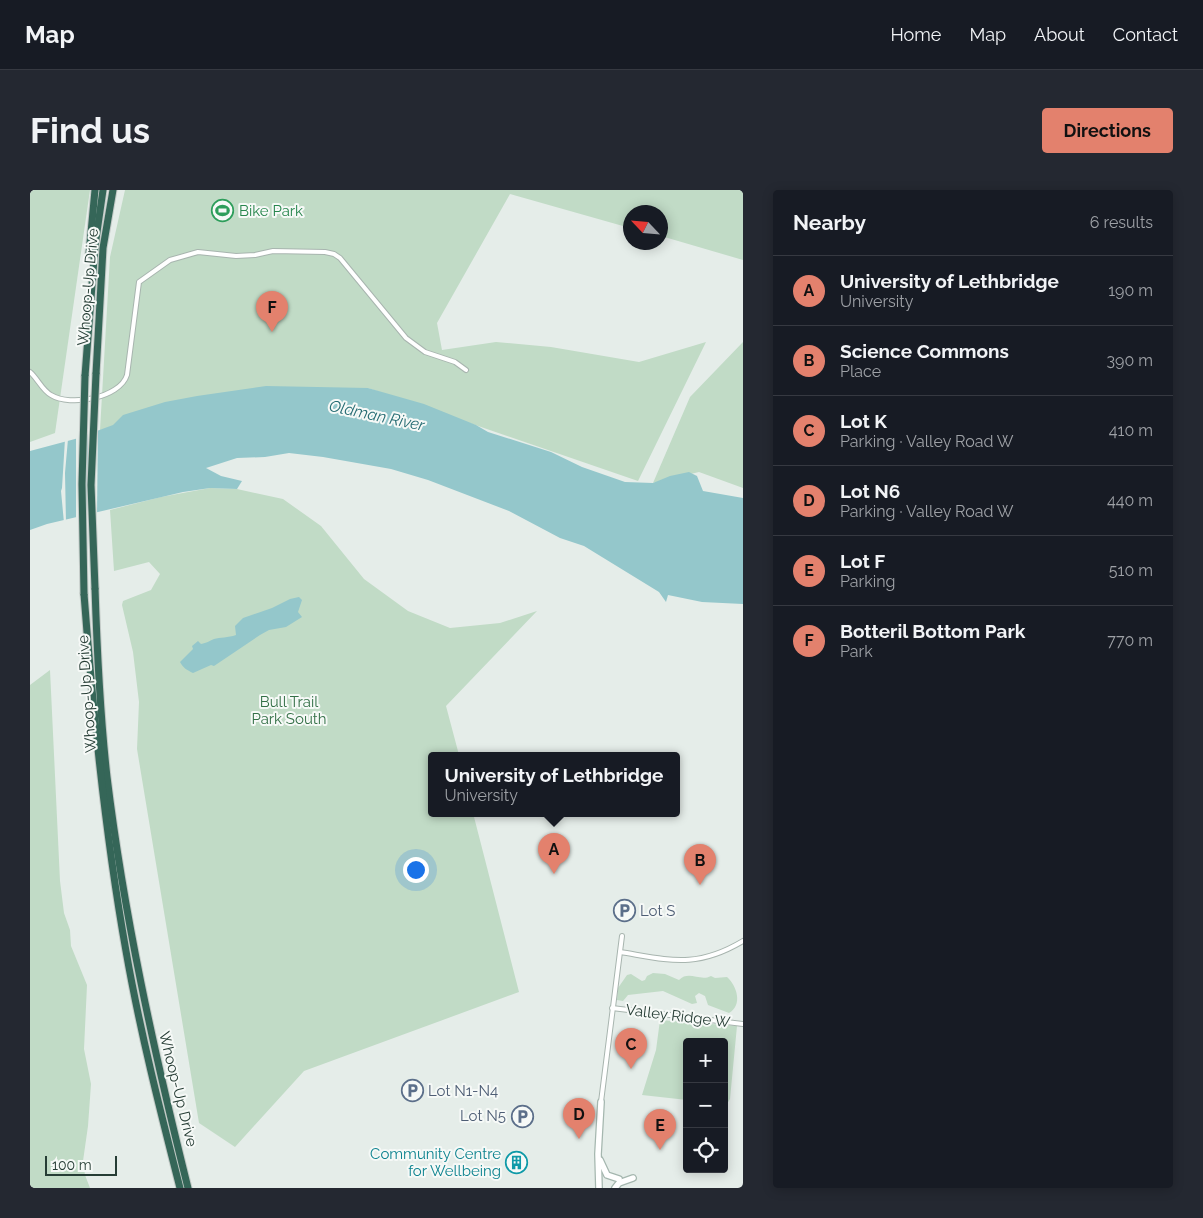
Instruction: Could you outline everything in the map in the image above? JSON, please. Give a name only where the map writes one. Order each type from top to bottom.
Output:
[{"type":"highway","points":[[85,376],[86,302],[95,190]]},
{"type":"highway","name":"Whoop-Up Drive","points":[[103,190],[95,246],[85,376],[82,484],[84,594],[100,774],[118,900],[147,1054],[180,1188]]},
{"type":"highway","name":"Whoop-Up Drive","points":[[113,190],[101,274],[91,485],[97,652],[106,766],[124,900],[151,1036],[188,1188]]},
{"type":"highway","points":[[108,219],[117,190]]},
{"type":"street","points":[[30,372],[47,393],[53,397],[65,400],[88,399],[107,393],[122,384],[127,375],[138,282],[170,260],[191,252],[236,256],[256,255],[273,251],[329,252],[340,258],[406,338],[425,352],[455,362],[466,370]]},
{"type":"street","points":[[599,1188],[598,1154],[601,1102],[622,936]]},
{"type":"street","points":[[620,952],[679,960],[700,960],[719,954],[743,941]]},
{"type":"street","name":"Valley Ridge W","points":[[612,1008],[743,1024]]},
{"type":"street","points":[[598,1154],[607,1175],[619,1179]]},
{"type":"street","points":[[615,1188],[619,1183],[632,1178]]},
{"type":"green space","points":[[30,190],[90,190],[55,433],[30,442]]},
{"type":"green space","points":[[125,190],[743,190],[743,260],[668,238],[668,205],[623,205],[623,226],[510,194],[437,323],[442,350],[496,342],[551,347],[639,362],[706,342],[638,481],[368,388],[100,430],[110,257]]},
{"type":"green space","points":[[743,342],[743,488],[699,472],[653,483],[690,397]]},
{"type":"green space","name":"Bull Trail Park South","points":[[210,488],[237,489],[283,499],[321,526],[364,579],[408,611],[450,628],[500,623],[537,611],[446,706],[458,752],[428,752],[428,817],[474,817],[519,992],[304,1071],[235,1147],[199,1123],[137,749],[139,702],[133,652],[122,605],[123,601],[151,590],[160,574],[149,562],[114,571],[110,510],[161,497]]},
{"type":"green space","points":[[50,670],[60,881],[64,913],[70,930],[71,946],[87,985],[84,1049],[91,1084],[83,1161],[85,1175],[90,1188],[30,1188],[30,685]]},
{"type":"green space","points":[[653,973],[665,974],[679,980],[687,976],[703,978],[711,976],[715,978],[727,977],[736,990],[736,1005],[729,1013],[708,1005],[705,996],[699,993],[695,996],[697,1003],[692,1004],[663,991],[628,995],[623,1001],[617,1000],[618,988],[627,975],[631,974],[642,981]]},
{"type":"green space","points":[[660,1020],[737,1026],[730,1099],[728,1102],[728,1038],[683,1038],[683,1100],[642,1095],[656,1050]]},
{"type":"water","name":"Oldman River","points":[[266,386],[368,388],[424,404],[476,425],[488,432],[551,452],[582,467],[625,482],[653,483],[670,476],[689,472],[697,476],[703,491],[743,498],[743,604],[702,602],[668,595],[666,602],[659,592],[584,546],[560,538],[509,511],[428,480],[391,469],[289,453],[265,457],[237,458],[206,468],[221,476],[242,481],[237,489],[210,488],[183,492],[47,524],[30,530],[30,451],[75,439],[113,425],[123,415],[165,402]]},
{"type":"water","points":[[299,597],[302,600],[298,612],[302,617],[286,627],[269,630],[214,666],[211,665],[193,673],[182,666],[180,662],[198,641],[201,644],[216,638],[236,635],[235,626],[243,618]]},
{"type":"pier","points":[[98,428],[97,516],[87,518],[88,431]]},
{"type":"pier","points":[[87,432],[86,518],[76,521],[76,436]]},
{"type":"pier","points":[[65,439],[68,439],[65,473],[66,523],[64,523],[61,491]]},
{"type":"place","name":"Bike Park","points":[[223,211]]},
{"type":"place","name":"Botteril Bottom Park","points":[[272,332]]},
{"type":"place","name":"University of Lethbridge","points":[[554,874]]},
{"type":"place","name":"Science Commons","points":[[700,885]]},
{"type":"place","name":"Lot S","points":[[624,911]]},
{"type":"place","name":"Lot K","points":[[631,1069]]},
{"type":"place","name":"Lot N1-N4","points":[[412,1091]]},
{"type":"place","name":"Lot N5","points":[[522,1116]]},
{"type":"place","name":"Lot N6","points":[[579,1139]]},
{"type":"place","name":"Lot F","points":[[660,1150]]},
{"type":"place","name":"Community Centre for Wellbeing","points":[[517,1163]]}]
